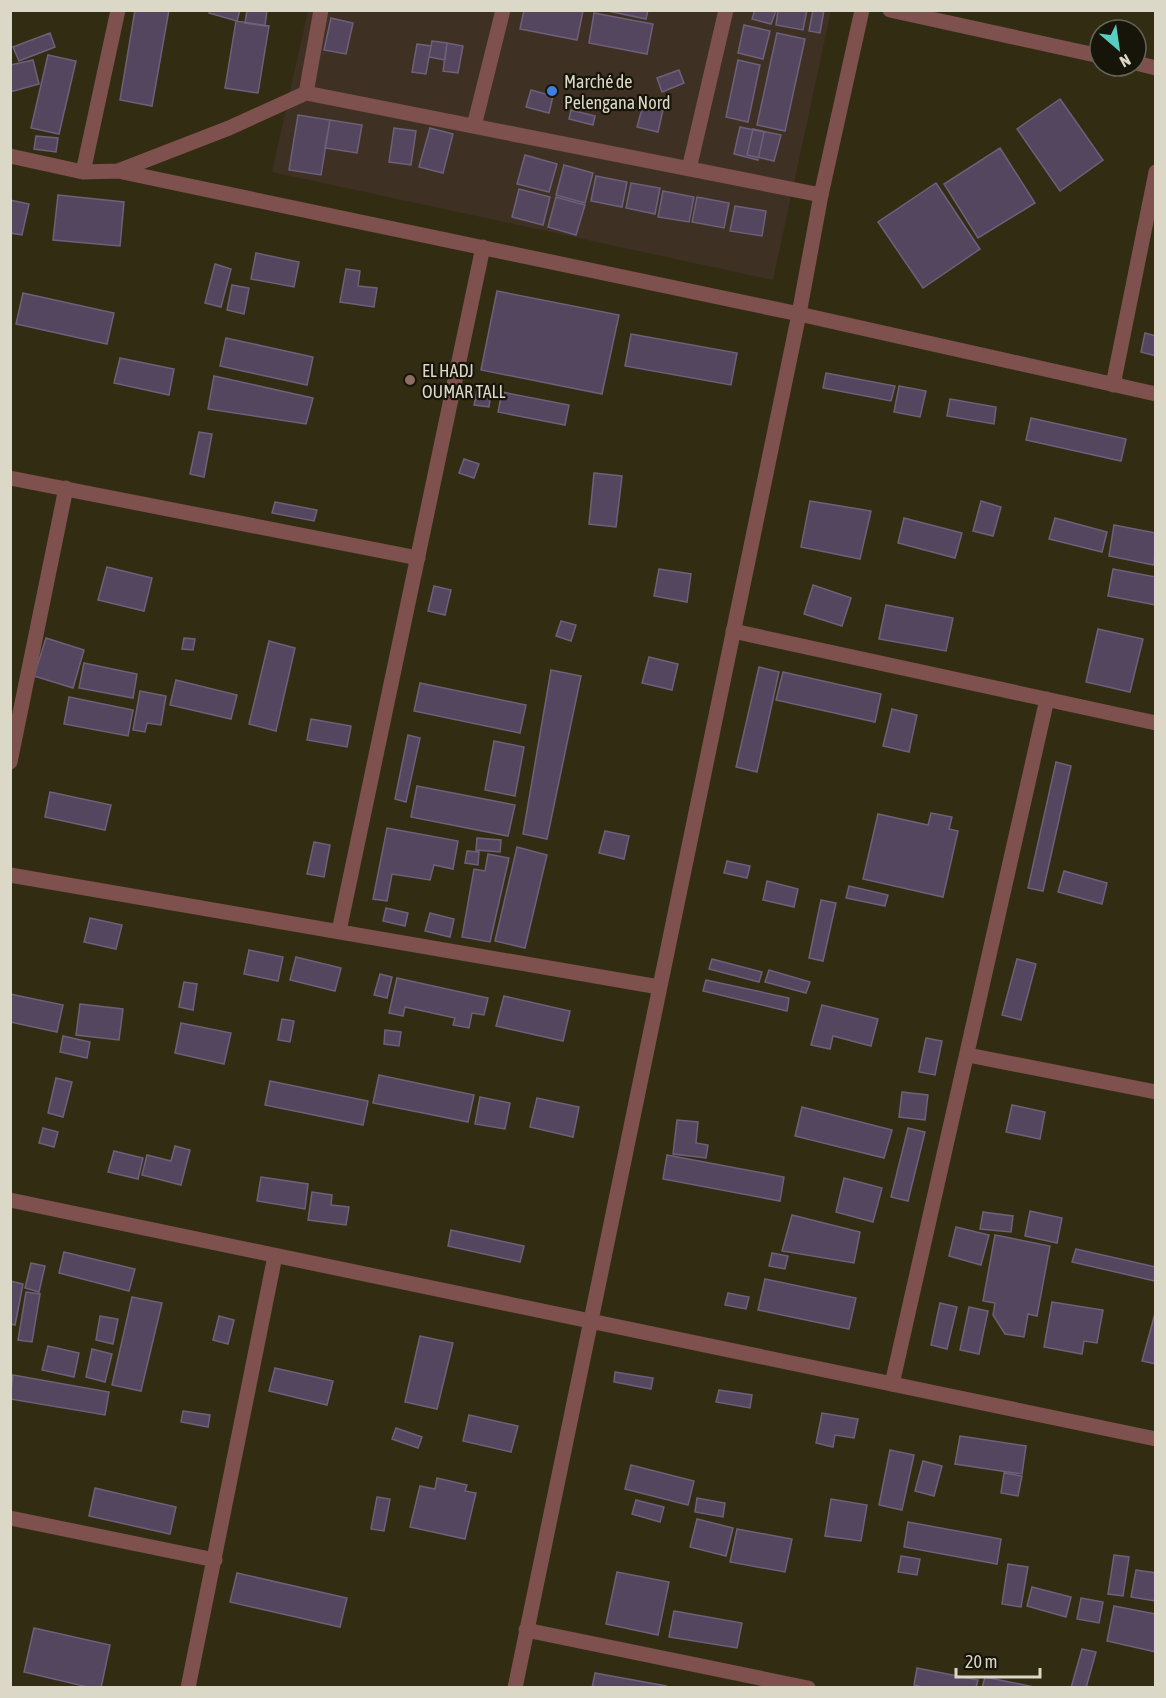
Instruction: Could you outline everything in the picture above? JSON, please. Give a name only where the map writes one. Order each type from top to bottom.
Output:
[{"type":"street","points":[[83,172],[118,10]]},
{"type":"street","points":[[306,93],[321,10]]},
{"type":"street","points":[[474,126],[503,10]]},
{"type":"street","points":[[689,169],[726,10]]},
{"type":"street","points":[[514,1688],[799,314],[821,195],[862,10]]},
{"type":"street","points":[[890,10],[1088,53]]},
{"type":"street","points":[[117,171],[229,128],[306,93],[821,195]]},
{"type":"street","points":[[10,156],[83,172],[117,171],[483,247],[799,314],[1155,394]]},
{"type":"street","points":[[1113,385],[1155,172]]},
{"type":"street","points":[[339,931],[483,247]]},
{"type":"street","points":[[10,478],[418,558]]},
{"type":"street","points":[[10,762],[66,488]]},
{"type":"street","points":[[733,631],[1155,723]]},
{"type":"street","points":[[892,1384],[1047,699]]},
{"type":"street","points":[[10,875],[660,987]]},
{"type":"street","points":[[968,1055],[1155,1092]]},
{"type":"street","points":[[10,1200],[1155,1439]]},
{"type":"street","points":[[188,1688],[275,1256]]},
{"type":"street","points":[[10,1518],[215,1560]]},
{"type":"street","points":[[526,1630],[808,1688]]},
{"type":"shaded area","name":"Marché de Pelengana Nord","points":[[308,11],[831,11],[773,280],[272,172]]},
{"type":"building","points":[[135,10],[169,10],[152,106],[120,100]]},
{"type":"building","points":[[210,10],[240,10],[237,21],[209,13]]},
{"type":"building","points":[[247,10],[267,10],[265,26],[245,23]]},
{"type":"building","points":[[524,10],[583,11],[577,40],[520,29]]},
{"type":"building","points":[[603,10],[648,10],[646,19]]},
{"type":"building","points":[[755,10],[776,11],[771,24],[752,19]]},
{"type":"building","points":[[778,10],[807,10],[803,30],[776,25]]},
{"type":"building","points":[[813,10],[824,10],[820,33],[809,31]]},
{"type":"building","points":[[594,13],[653,24],[647,54],[589,43]]},
{"type":"building","points":[[331,18],[353,23],[346,54],[324,50]]},
{"type":"building","points":[[236,21],[269,26],[258,93],[225,88]]},
{"type":"building","points":[[744,25],[770,31],[763,59],[738,53]]},
{"type":"building","points":[[50,33],[55,47],[19,61],[13,47]]},
{"type":"building","points":[[777,33],[805,39],[785,131],[757,125]]},
{"type":"building","points":[[432,41],[447,43],[445,60],[429,57]]},
{"type":"building","points":[[447,43],[463,46],[458,73],[443,71]]},
{"type":"building","points":[[417,44],[431,46],[426,74],[412,72]]},
{"type":"building","points":[[48,55],[76,61],[59,134],[31,128]]},
{"type":"building","points":[[33,60],[39,84],[10,92],[10,65]]},
{"type":"building","points":[[738,60],[760,65],[748,122],[726,117]]},
{"type":"building","points":[[679,70],[684,83],[662,92],[657,78]]},
{"type":"building","points":[[531,90],[553,96],[549,113],[526,107]]},
{"type":"building","points":[[1060,99],[1103,160],[1060,191],[1017,129]]},
{"type":"building","points":[[643,105],[663,110],[658,132],[637,127]]},
{"type":"building","points":[[571,110],[595,116],[593,125],[569,119]]},
{"type":"building","points":[[298,115],[330,120],[321,175],[289,170]]},
{"type":"building","points":[[330,120],[362,125],[357,153],[325,148]]},
{"type":"building","points":[[740,127],[764,132],[758,160],[734,154]]},
{"type":"building","points":[[394,128],[416,131],[411,165],[389,162]]},
{"type":"building","points":[[430,128],[453,134],[443,173],[419,167]]},
{"type":"building","points":[[753,129],[781,135],[774,161],[747,155]]},
{"type":"building","points":[[36,136],[58,138],[56,152],[34,149]]},
{"type":"building","points":[[1000,148],[1035,203],[978,238],[944,184]]},
{"type":"building","points":[[525,155],[557,164],[549,192],[517,184]]},
{"type":"building","points":[[564,165],[593,173],[585,203],[556,195]]},
{"type":"building","points":[[596,176],[627,182],[622,207],[591,201]]},
{"type":"building","points":[[631,183],[660,188],[655,214],[626,208]]},
{"type":"building","points":[[936,183],[980,249],[923,288],[878,222]]},
{"type":"building","points":[[519,189],[550,197],[543,225],[512,217]]},
{"type":"building","points":[[663,191],[694,197],[689,222],[658,217]]},
{"type":"building","points":[[58,195],[124,202],[120,246],[53,240]]},
{"type":"building","points":[[556,197],[585,205],[576,235],[548,227]]},
{"type":"building","points":[[697,197],[729,203],[724,228],[692,222]]},
{"type":"building","points":[[10,200],[29,204],[22,235],[10,233]]},
{"type":"building","points":[[735,206],[766,211],[762,236],[730,231]]},
{"type":"building","points":[[256,253],[299,262],[294,287],[251,279]]},
{"type":"building","points":[[215,264],[231,269],[221,307],[205,303]]},
{"type":"building","points":[[346,269],[360,271],[358,286],[377,288],[374,307],[340,302]]},
{"type":"building","points":[[232,285],[249,288],[244,314],[227,310]]},
{"type":"building","points":[[497,291],[619,315],[602,394],[481,370]]},
{"type":"building","points":[[23,293],[114,313],[107,344],[16,324]]},
{"type":"building","points":[[1145,333],[1156,336],[1156,356],[1141,352]]},
{"type":"building","points":[[631,334],[737,353],[731,385],[625,366]]},
{"type":"building","points":[[226,338],[313,357],[307,385],[220,366]]},
{"type":"building","points":[[120,358],[174,369],[169,395],[114,383]]},
{"type":"building","points":[[826,373],[895,386],[891,401],[823,388]]},
{"type":"building","points":[[214,376],[313,398],[306,424],[208,409]]},
{"type":"building","points":[[899,386],[926,391],[920,417],[894,412]]},
{"type":"building","points":[[477,391],[491,393],[489,407],[474,405]]},
{"type":"building","points":[[502,392],[569,405],[565,425],[498,412]]},
{"type":"building","points":[[950,399],[996,407],[994,424],[947,416]]},
{"type":"building","points":[[1031,418],[1126,439],[1121,461],[1026,440]]},
{"type":"building","points":[[199,432],[212,434],[204,477],[190,474]]},
{"type":"building","points":[[464,459],[479,464],[474,478],[459,473]]},
{"type":"building","points":[[594,473],[622,476],[616,527],[589,524]]},
{"type":"building","points":[[810,501],[871,511],[860,559],[801,547]]},
{"type":"building","points":[[981,501],[1001,507],[993,536],[973,531]]},
{"type":"building","points":[[275,502],[317,510],[314,521],[272,513]]},
{"type":"building","points":[[904,518],[962,533],[955,558],[898,543]]},
{"type":"building","points":[[1055,518],[1107,532],[1102,552],[1049,539]]},
{"type":"building","points":[[1114,525],[1156,533],[1154,565],[1109,556]]},
{"type":"building","points":[[107,567],[152,578],[144,611],[98,600]]},
{"type":"building","points":[[659,569],[691,574],[687,602],[654,596]]},
{"type":"building","points":[[1113,569],[1156,577],[1156,605],[1108,596]]},
{"type":"building","points":[[813,585],[851,598],[842,626],[804,614]]},
{"type":"building","points":[[434,586],[451,590],[445,615],[428,611]]},
{"type":"building","points":[[886,605],[953,618],[946,651],[879,639]]},
{"type":"building","points":[[561,621],[576,625],[571,641],[556,636]]},
{"type":"building","points":[[1098,629],[1143,639],[1130,692],[1086,682]]},
{"type":"building","points":[[46,638],[84,650],[73,688],[34,676]]},
{"type":"building","points":[[184,638],[195,639],[193,650],[182,649]]},
{"type":"building","points":[[269,641],[295,648],[276,731],[249,724]]},
{"type":"building","points":[[649,657],[678,664],[672,690],[642,683]]},
{"type":"building","points":[[84,663],[137,674],[133,698],[79,688]]},
{"type":"building","points":[[759,667],[779,672],[757,772],[736,767]]},
{"type":"building","points":[[551,670],[581,676],[547,839],[523,834]]},
{"type":"building","points":[[783,672],[881,694],[875,722],[776,700]]},
{"type":"building","points":[[176,680],[237,695],[231,719],[170,705]]},
{"type":"building","points":[[420,683],[526,705],[520,733],[414,711]]},
{"type":"building","points":[[140,691],[166,696],[161,725],[147,723],[145,732],[133,730]]},
{"type":"building","points":[[69,697],[133,710],[128,736],[64,724]]},
{"type":"building","points":[[892,709],[917,715],[909,752],[883,746]]},
{"type":"building","points":[[311,719],[351,726],[347,747],[307,740]]},
{"type":"building","points":[[408,735],[420,738],[406,802],[395,799]]},
{"type":"building","points":[[494,741],[524,747],[515,796],[485,790]]},
{"type":"building","points":[[1056,762],[1071,766],[1043,891],[1028,888]]},
{"type":"building","points":[[417,786],[515,805],[508,836],[411,817]]},
{"type":"building","points":[[50,792],[111,805],[105,830],[45,817]]},
{"type":"building","points":[[931,813],[952,817],[949,829],[958,831],[943,897],[863,879],[878,814],[928,825]]},
{"type":"building","points":[[387,828],[458,841],[453,869],[434,865],[430,880],[392,874],[387,901],[373,899]]},
{"type":"building","points":[[605,831],[629,836],[624,859],[599,853]]},
{"type":"building","points":[[477,838],[501,840],[500,852],[476,850]]},
{"type":"building","points":[[314,842],[330,845],[324,877],[307,874]]},
{"type":"building","points":[[517,847],[547,855],[525,948],[495,941]]},
{"type":"building","points":[[467,851],[479,852],[478,865],[465,863]]},
{"type":"building","points":[[488,854],[509,858],[490,942],[462,937],[474,869],[485,871]]},
{"type":"building","points":[[727,861],[750,866],[747,878],[724,873]]},
{"type":"building","points":[[1064,871],[1107,883],[1102,904],[1058,892]]},
{"type":"building","points":[[767,881],[798,889],[794,907],[763,900]]},
{"type":"building","points":[[849,886],[888,895],[885,906],[846,898]]},
{"type":"building","points":[[821,900],[836,903],[823,961],[809,958]]},
{"type":"building","points":[[386,908],[408,913],[405,926],[383,921]]},
{"type":"building","points":[[430,913],[454,919],[450,937],[425,931]]},
{"type":"building","points":[[90,918],[122,925],[116,949],[84,942]]},
{"type":"building","points":[[249,950],[283,957],[278,981],[244,974]]},
{"type":"building","points":[[296,957],[341,968],[335,991],[290,980]]},
{"type":"building","points":[[712,959],[762,972],[759,982],[709,969]]},
{"type":"building","points":[[1017,959],[1036,964],[1021,1020],[1002,1015]]},
{"type":"building","points":[[769,970],[810,982],[806,993],[765,982]]},
{"type":"building","points":[[380,974],[392,977],[387,998],[374,995]]},
{"type":"building","points":[[397,978],[488,998],[484,1015],[472,1013],[469,1028],[453,1025],[455,1018],[405,1007],[403,1016],[389,1013]]},
{"type":"building","points":[[706,980],[789,998],[787,1011],[703,991]]},
{"type":"building","points":[[184,982],[197,984],[193,1010],[179,1007]]},
{"type":"building","points":[[10,994],[63,1005],[57,1032],[10,1022]]},
{"type":"building","points":[[504,996],[570,1011],[563,1041],[496,1026]]},
{"type":"building","points":[[80,1004],[123,1009],[119,1040],[76,1035]]},
{"type":"building","points":[[822,1005],[878,1019],[871,1046],[833,1036],[830,1049],[811,1045]]},
{"type":"building","points":[[282,1019],[294,1021],[290,1042],[278,1040]]},
{"type":"building","points":[[181,1023],[231,1033],[224,1064],[175,1053]]},
{"type":"building","points":[[385,1030],[401,1032],[399,1046],[384,1044]]},
{"type":"building","points":[[63,1036],[90,1042],[87,1058],[60,1052]]},
{"type":"building","points":[[926,1038],[942,1041],[935,1075],[919,1072]]},
{"type":"building","points":[[379,1075],[474,1095],[468,1122],[373,1103]]},
{"type":"building","points":[[56,1078],[72,1082],[63,1117],[48,1113]]},
{"type":"building","points":[[270,1081],[368,1101],[363,1125],[265,1105]]},
{"type":"building","points":[[902,1092],[928,1095],[925,1120],[899,1117]]},
{"type":"building","points":[[480,1097],[510,1103],[505,1129],[475,1124]]},
{"type":"building","points":[[537,1098],[579,1107],[573,1137],[530,1127]]},
{"type":"building","points":[[1012,1105],[1045,1112],[1040,1139],[1006,1132]]},
{"type":"building","points":[[802,1107],[892,1130],[884,1158],[795,1136]]},
{"type":"building","points":[[677,1120],[698,1122],[696,1143],[708,1145],[706,1158],[673,1154]]},
{"type":"building","points":[[43,1128],[58,1132],[54,1147],[39,1143]]},
{"type":"building","points":[[908,1128],[925,1132],[908,1201],[891,1197]]},
{"type":"building","points":[[175,1146],[190,1150],[181,1185],[142,1175],[147,1155],[171,1161]]},
{"type":"building","points":[[114,1151],[143,1158],[138,1179],[108,1172]]},
{"type":"building","points":[[667,1155],[784,1177],[780,1201],[663,1179]]},
{"type":"building","points":[[261,1177],[308,1184],[305,1209],[257,1201]]},
{"type":"building","points":[[844,1178],[882,1188],[873,1222],[836,1212]]},
{"type":"building","points":[[312,1192],[332,1195],[331,1205],[349,1207],[346,1225],[308,1220]]},
{"type":"building","points":[[1030,1211],[1062,1218],[1057,1243],[1025,1236]]},
{"type":"building","points":[[983,1212],[1013,1216],[1011,1232],[980,1229]]},
{"type":"building","points":[[792,1215],[860,1232],[854,1263],[782,1251]]},
{"type":"building","points":[[956,1227],[989,1235],[981,1265],[949,1256]]},
{"type":"building","points":[[451,1230],[524,1246],[520,1262],[448,1246]]},
{"type":"building","points":[[995,1235],[1050,1246],[1037,1316],[1028,1314],[1024,1337],[1005,1334],[993,1315],[995,1303],[983,1301]]},
{"type":"building","points":[[1076,1249],[1156,1267],[1155,1281],[1072,1262]]},
{"type":"building","points":[[64,1252],[135,1269],[129,1291],[59,1273]]},
{"type":"building","points":[[772,1253],[788,1256],[785,1269],[769,1266]]},
{"type":"building","points":[[31,1263],[45,1266],[39,1292],[25,1288]]},
{"type":"building","points":[[765,1279],[856,1298],[849,1329],[758,1310]]},
{"type":"building","points":[[10,1281],[23,1284],[15,1325],[10,1324]]},
{"type":"building","points":[[26,1292],[40,1294],[32,1342],[18,1340]]},
{"type":"building","points":[[728,1293],[749,1297],[746,1309],[725,1305]]},
{"type":"building","points":[[132,1297],[162,1303],[141,1391],[112,1385]]},
{"type":"building","points":[[1052,1302],[1103,1310],[1097,1343],[1084,1341],[1082,1354],[1044,1347]]},
{"type":"building","points":[[940,1303],[957,1307],[947,1349],[931,1345]]},
{"type":"building","points":[[969,1307],[988,1311],[979,1354],[960,1350]]},
{"type":"building","points":[[1156,1310],[1156,1364],[1142,1361]]},
{"type":"building","points":[[100,1316],[118,1319],[113,1344],[96,1340]]},
{"type":"building","points":[[219,1316],[234,1320],[228,1344],[213,1340]]},
{"type":"building","points":[[420,1336],[453,1343],[437,1409],[405,1402]]},
{"type":"building","points":[[48,1346],[79,1353],[74,1377],[42,1370]]},
{"type":"building","points":[[92,1349],[112,1354],[105,1382],[86,1377]]},
{"type":"building","points":[[275,1368],[333,1381],[327,1405],[269,1391]]},
{"type":"building","points":[[615,1372],[653,1378],[651,1389],[614,1382]]},
{"type":"building","points":[[13,1375],[109,1392],[105,1415],[10,1399]]},
{"type":"building","points":[[719,1390],[752,1395],[750,1408],[716,1402]]},
{"type":"building","points":[[183,1411],[210,1415],[208,1427],[181,1422]]},
{"type":"building","points":[[822,1413],[858,1419],[854,1438],[835,1435],[833,1447],[816,1443]]},
{"type":"building","points":[[469,1415],[518,1426],[511,1452],[463,1441]]},
{"type":"building","points":[[396,1428],[422,1437],[418,1448],[392,1439]]},
{"type":"building","points":[[960,1436],[1026,1446],[1022,1474],[955,1464]]},
{"type":"building","points":[[890,1450],[914,1455],[902,1510],[879,1505]]},
{"type":"building","points":[[923,1461],[942,1466],[934,1496],[915,1491]]},
{"type":"building","points":[[631,1465],[694,1481],[688,1505],[625,1489]]},
{"type":"building","points":[[1004,1473],[1022,1476],[1018,1496],[1001,1493]]},
{"type":"building","points":[[437,1478],[467,1485],[465,1491],[476,1493],[465,1539],[410,1527],[420,1486],[435,1489]]},
{"type":"building","points":[[95,1488],[176,1507],[170,1534],[89,1516]]},
{"type":"building","points":[[377,1497],[390,1499],[384,1531],[371,1529]]},
{"type":"building","points":[[697,1498],[725,1503],[723,1517],[695,1512]]},
{"type":"building","points":[[831,1499],[867,1505],[861,1541],[825,1536]]},
{"type":"building","points":[[636,1500],[664,1507],[660,1522],[632,1514]]},
{"type":"building","points":[[697,1519],[733,1528],[726,1556],[690,1547]]},
{"type":"building","points":[[908,1522],[1001,1539],[997,1564],[904,1547]]},
{"type":"building","points":[[737,1529],[792,1539],[785,1572],[730,1562]]},
{"type":"building","points":[[1114,1555],[1129,1557],[1123,1596],[1108,1594]]},
{"type":"building","points":[[901,1556],[920,1559],[917,1575],[898,1572]]},
{"type":"building","points":[[1008,1564],[1028,1567],[1021,1607],[1002,1604]]},
{"type":"building","points":[[1136,1570],[1156,1573],[1156,1601],[1131,1597]]},
{"type":"building","points":[[617,1572],[669,1582],[658,1635],[606,1624]]},
{"type":"building","points":[[237,1573],[347,1598],[340,1627],[230,1602]]},
{"type":"building","points":[[1032,1587],[1071,1597],[1066,1617],[1027,1606]]},
{"type":"building","points":[[1081,1598],[1103,1602],[1099,1623],[1077,1619]]},
{"type":"building","points":[[1114,1606],[1156,1614],[1156,1652],[1107,1641]]},
{"type":"building","points":[[674,1611],[742,1623],[737,1648],[669,1637]]},
{"type":"building","points":[[34,1628],[110,1645],[101,1688],[92,1688],[24,1672]]},
{"type":"building","points":[[1082,1649],[1096,1652],[1086,1688],[1071,1688]]},
{"type":"building","points":[[917,1668],[978,1680],[976,1688],[927,1688],[914,1685]]},
{"type":"building","points":[[595,1673],[666,1686],[666,1688],[592,1688]]},
{"type":"building","points":[[985,1677],[1039,1688],[982,1688]]},
{"type":"place","name":"Marché de Pelengana Nord","points":[[552,91]]},
{"type":"place","name":"EL HADJ OUMAR TALL","points":[[410,380]]}]
